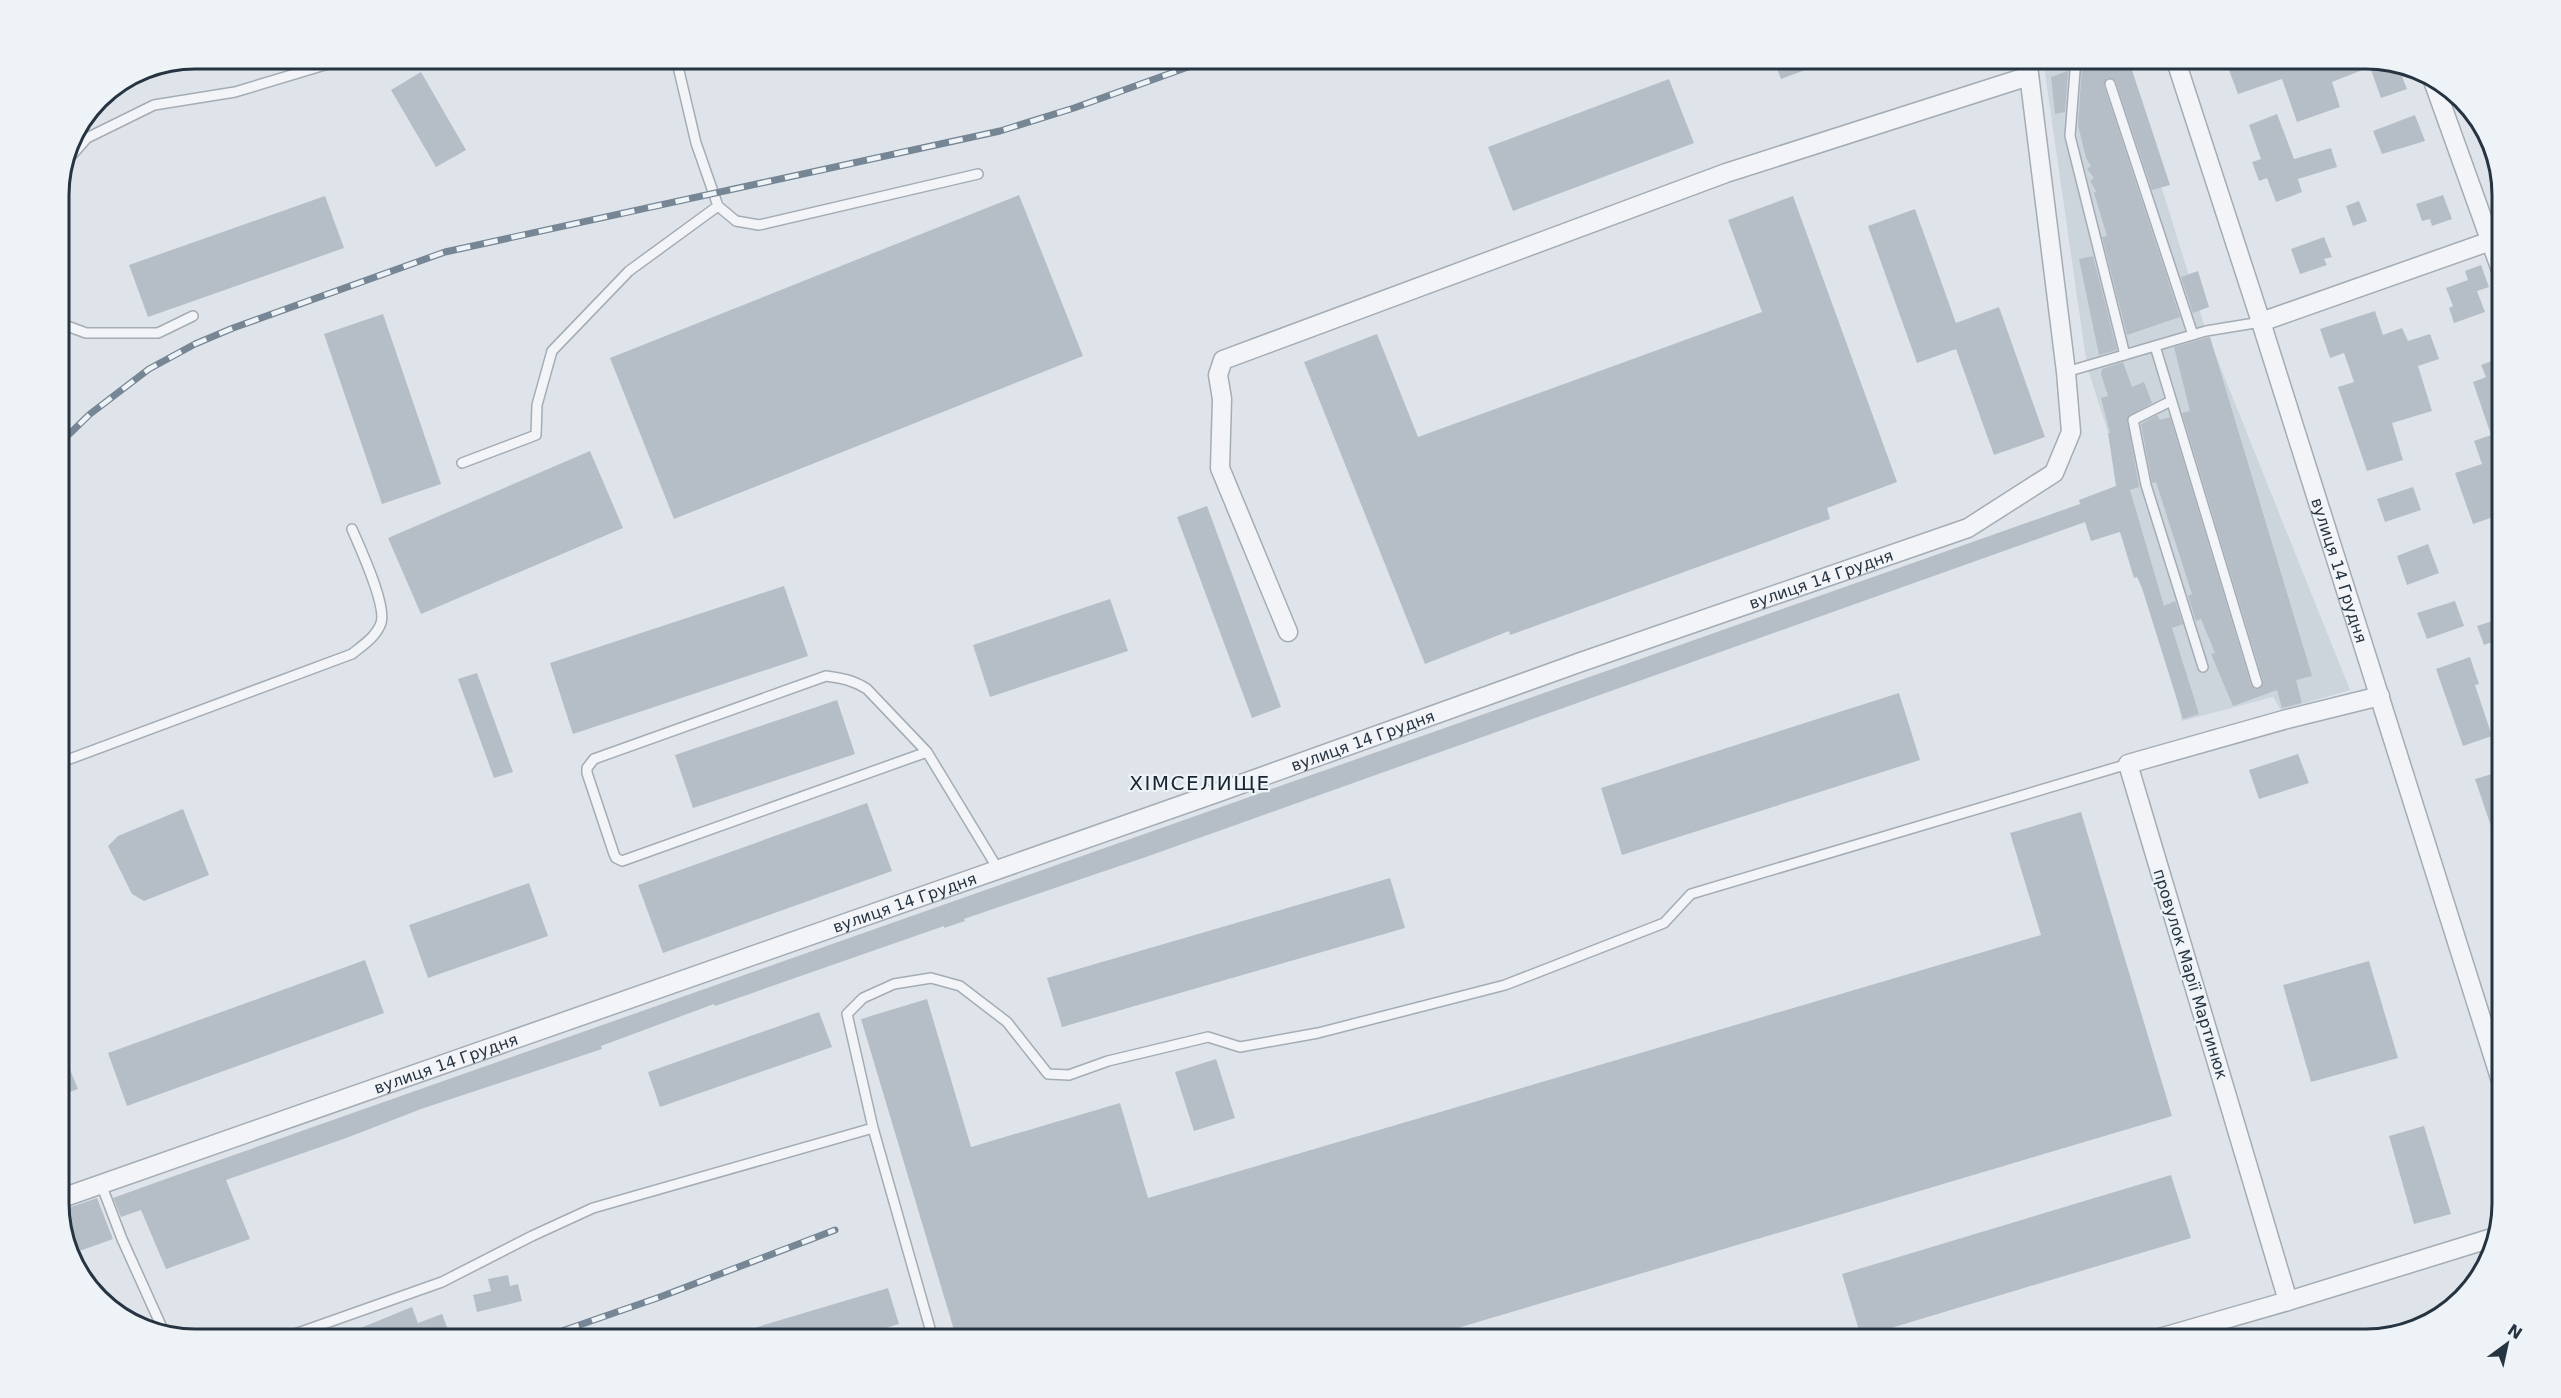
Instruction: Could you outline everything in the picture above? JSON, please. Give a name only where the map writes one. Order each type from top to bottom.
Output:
[{"type":"street","points":[[1288,632],[1220,468],[1222,399],[1218,375],[1223,360],[1726,173],[2022,69]]},
{"type":"street","name":"вулиця 14 Грудня","points":[[69,1195],[1581,662],[1968,528],[2054,474],[2071,432],[2067,372],[2028,69]]},
{"type":"street","name":"вулиця 14 Грудня","points":[[2179,69],[2492,1052]]},
{"type":"street","points":[[2437,91],[2492,227]]},
{"type":"street","points":[[2261,322],[2492,241]]},
{"type":"street","points":[[2128,764],[2287,719],[2380,696]]},
{"type":"street","name":"провулок Марії Мартинюк","points":[[2128,764],[2288,1301]]},
{"type":"street","points":[[2193,1329],[2486,1239]]},
{"type":"lane","points":[[79,147],[87,138],[154,105],[235,92],[311,69]]},
{"type":"lane","points":[[679,69],[696,143],[718,206],[736,221],[759,225],[978,174]]},
{"type":"lane","points":[[2075,69],[2070,136],[2125,355]]},
{"type":"lane","points":[[2110,84],[2193,335]]},
{"type":"lane","points":[[462,462],[536,435],[537,405],[552,351],[629,271],[718,206]]},
{"type":"lane","points":[[69,327],[86,333],[158,333],[193,316]]},
{"type":"lane","points":[[2067,372],[2193,335],[2261,322]]},
{"type":"lane","points":[[2155,346],[2257,683]]},
{"type":"lane","points":[[2171,401],[2133,420],[2146,485],[2203,667]]},
{"type":"lane","points":[[69,759],[352,654],[371,639],[381,622],[379,598],[352,529]]},
{"type":"lane","points":[[927,752],[622,861],[614,854],[587,773],[587,768],[594,759],[826,676],[856,682],[867,689],[927,752],[998,869]]},
{"type":"lane","points":[[930,1329],[873,1128],[848,1014],[863,998],[894,984],[931,978],[960,986],[1007,1022],[1048,1074],[1069,1075],[1108,1061],[1208,1037],[1240,1047],[1296,1037],[1504,985],[1664,923],[1691,894],[2128,764]]},
{"type":"lane","points":[[312,1329],[442,1282],[593,1208],[873,1128]]},
{"type":"lane","points":[[101,1184],[122,1239],[161,1324]]},
{"type":"shaded area","points":[[2044,69],[2125,69],[2206,331],[2350,690],[2281,710],[2273,697],[2182,721],[2134,515],[2087,366]]},
{"type":"building","points":[[1777,69],[1808,69],[1781,79]]},
{"type":"building","points":[[2082,69],[2132,69],[2170,185],[2152,190],[2116,82],[2112,78],[2107,78],[2104,86],[2180,317],[2127,335],[2102,237],[2107,236],[2094,193],[2096,191],[2090,181],[2094,178],[2087,169],[2091,166],[2086,158],[2078,125]]},
{"type":"building","points":[[2229,69],[2365,69],[2332,82],[2340,107],[2297,122],[2282,79],[2238,94]]},
{"type":"building","points":[[2371,69],[2401,74],[2407,89],[2381,98]]},
{"type":"building","points":[[2068,71],[2065,112],[2055,114],[2051,77]]},
{"type":"building","points":[[421,72],[466,150],[436,167],[391,90]]},
{"type":"building","points":[[1669,79],[1694,143],[1513,211],[1488,147]]},
{"type":"building","points":[[2277,114],[2294,159],[2331,148],[2337,167],[2298,179],[2302,192],[2276,202],[2267,178],[2259,181],[2252,162],[2261,159],[2249,125]]},
{"type":"building","points":[[2415,115],[2425,141],[2382,154],[2373,131]]},
{"type":"building","points":[[1019,195],[1083,356],[674,519],[610,358]]},
{"type":"building","points":[[2443,195],[2452,219],[2432,226],[2430,219],[2422,221],[2416,204]]},
{"type":"building","points":[[325,196],[344,248],[148,317],[129,265]]},
{"type":"building","points":[[1793,196],[1897,482],[1827,508],[1830,519],[1510,635],[1509,631],[1425,664],[1304,362],[1377,334],[1418,437],[1762,312],[1728,220]]},
{"type":"building","points":[[2359,201],[2367,221],[2353,226],[2346,206]]},
{"type":"building","points":[[1915,209],[1956,323],[1999,307],[2045,437],[1994,455],[1956,349],[1917,363],[1868,226]]},
{"type":"building","points":[[2324,237],[2332,257],[2324,259],[2327,265],[2300,274],[2291,249]]},
{"type":"building","points":[[2093,256],[2117,350],[2099,355],[2079,259]]},
{"type":"building","points":[[2481,265],[2489,287],[2477,291],[2485,312],[2454,323],[2449,308],[2453,306],[2446,288],[2468,280],[2465,271]]},
{"type":"building","points":[[2198,271],[2209,307],[2193,313],[2181,277]]},
{"type":"building","points":[[2375,311],[2383,335],[2402,328],[2408,341],[2430,334],[2439,359],[2418,366],[2432,411],[2392,423],[2403,460],[2367,471],[2338,387],[2354,382],[2344,353],[2330,358],[2320,329]]},
{"type":"building","points":[[383,314],[441,484],[382,504],[324,334]]},
{"type":"building","points":[[2210,337],[2312,676],[2296,680],[2302,703],[2282,708],[2277,690],[2233,706],[2211,654],[2215,653],[2201,619],[2196,621],[2188,596],[2192,594],[2156,482],[2152,483],[2141,424],[2157,415],[2160,420],[2170,417],[2251,685],[2259,689],[2263,681],[2182,413],[2190,411],[2174,347]]},
{"type":"building","points":[[2492,361],[2492,517],[2473,524],[2455,473],[2482,464],[2474,441],[2491,435],[2473,382],[2486,377],[2481,365]]},
{"type":"building","points":[[2123,362],[2132,387],[2144,382],[2152,403],[2127,418],[2139,487],[2130,490],[2164,606],[2175,601],[2183,624],[2172,628],[2199,714],[2183,719],[2142,588],[2137,577],[2134,578],[2120,532],[2091,541],[2085,522],[1143,858],[964,919],[965,921],[944,928],[944,926],[715,1006],[714,1004],[601,1046],[602,1049],[421,1109],[226,1180],[250,1239],[166,1269],[141,1210],[121,1217],[113,1198],[2080,504],[2079,500],[2116,486],[2108,433],[2110,433],[2101,398],[2108,396],[2101,374],[2102,369]]},
{"type":"building","points":[[590,451],[623,528],[421,614],[388,538]]},
{"type":"building","points":[[2413,487],[2421,510],[2385,522],[2377,499]]},
{"type":"building","points":[[1207,506],[1281,707],[1252,718],[1177,517]]},
{"type":"building","points":[[2428,544],[2439,573],[2407,585],[2397,556]]},
{"type":"building","points":[[784,586],[808,656],[573,734],[550,663]]},
{"type":"building","points":[[1110,599],[1128,651],[990,697],[973,645]]},
{"type":"building","points":[[2455,601],[2464,626],[2427,639],[2417,613]]},
{"type":"building","points":[[2492,621],[2492,642],[2484,645],[2477,626]]},
{"type":"building","points":[[2470,657],[2479,684],[2475,685],[2492,736],[2463,746],[2436,669]]},
{"type":"building","points":[[477,673],[513,772],[494,778],[458,679]]},
{"type":"building","points":[[1899,693],[1920,760],[1622,855],[1601,788]]},
{"type":"building","points":[[837,700],[855,754],[693,808],[675,755]]},
{"type":"building","points":[[2298,754],[2309,783],[2259,799],[2249,770]]},
{"type":"building","points":[[2492,774],[2492,829],[2475,779]]},
{"type":"building","points":[[867,803],[892,871],[663,953],[638,885]]},
{"type":"building","points":[[183,809],[209,875],[144,901],[132,894],[108,846],[118,836]]},
{"type":"building","points":[[2081,812],[2172,1116],[1454,1329],[954,1329],[861,1019],[927,999],[971,1147],[1120,1103],[1148,1198],[2041,935],[2010,833]]},
{"type":"building","points":[[1390,878],[1405,928],[1062,1027],[1047,978]]},
{"type":"building","points":[[529,883],[548,936],[428,978],[409,925]]},
{"type":"building","points":[[365,960],[384,1013],[127,1106],[108,1053]]},
{"type":"building","points":[[2369,961],[2398,1058],[2311,1082],[2283,985]]},
{"type":"building","points":[[819,1012],[832,1047],[660,1107],[648,1072]]},
{"type":"building","points":[[1216,1059],[1235,1118],[1194,1131],[1175,1072]]},
{"type":"building","points":[[69,1067],[78,1089],[69,1092]]},
{"type":"building","points":[[2424,1126],[2451,1214],[2414,1224],[2389,1136]]},
{"type":"building","points":[[2171,1175],[2191,1238],[1888,1329],[1859,1329],[1842,1274]]},
{"type":"building","points":[[97,1198],[113,1239],[79,1251],[71,1228],[69,1208]]},
{"type":"building","points":[[508,1275],[510,1286],[518,1284],[522,1301],[477,1312],[473,1295],[491,1291],[488,1279]]},
{"type":"building","points":[[888,1288],[899,1324],[882,1329],[752,1329]]},
{"type":"building","points":[[412,1307],[418,1323],[442,1314],[448,1329],[358,1329]]},
{"type":"railway","points":[[69,434],[90,414],[149,369],[195,344],[233,328],[445,252],[1000,131],[1074,108],[1182,69]]},
{"type":"railway","points":[[568,1329],[660,1297],[835,1230]]},
{"type":"district","name":"ХІМСЕЛИЩЕ","points":[[1200,783]]}]
